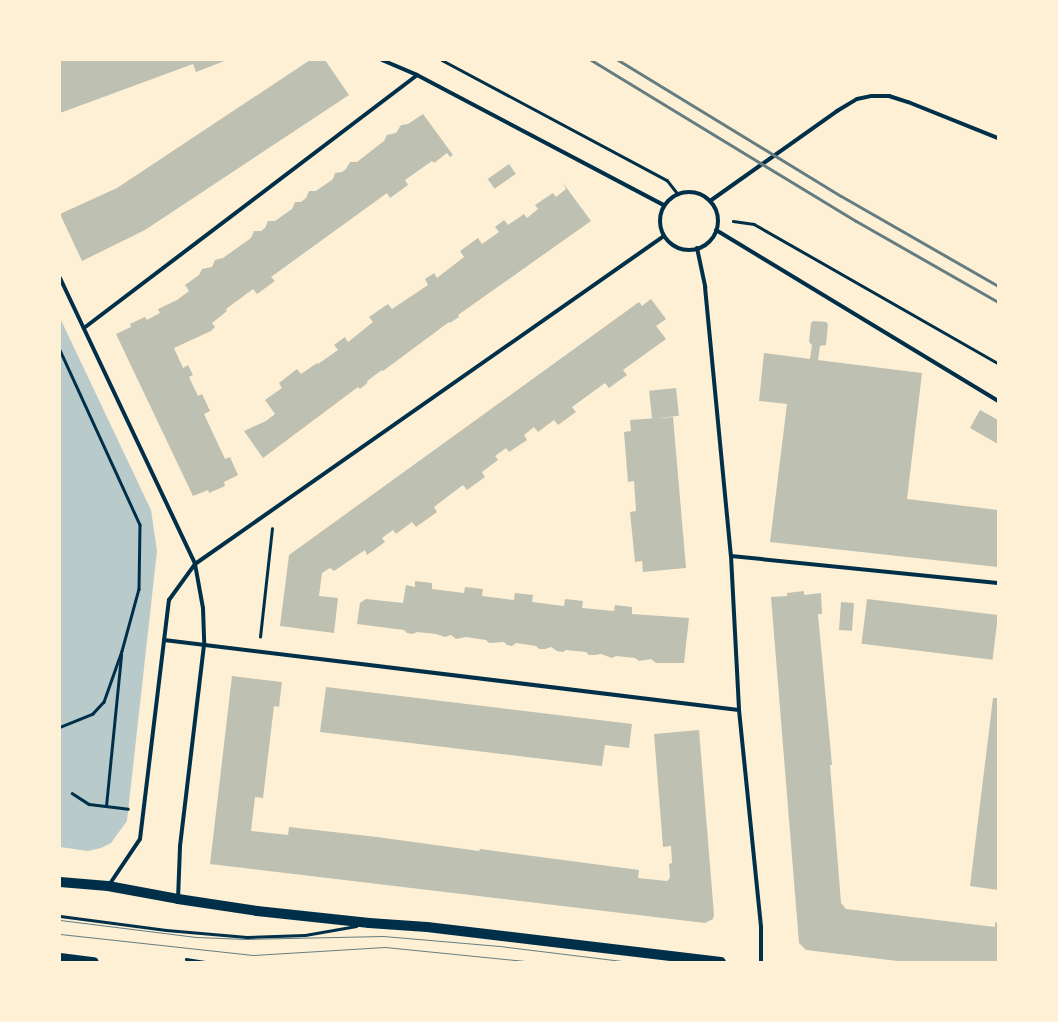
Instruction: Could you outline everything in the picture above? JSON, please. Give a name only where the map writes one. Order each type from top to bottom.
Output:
[{"type":"main road","points":[[60,882],[108,886],[178,899],[257,911],[369,923],[427,927],[721,962]]},
{"type":"main road","points":[[60,958],[94,962]]},
{"type":"street","points":[[382,60],[417,75],[664,205]]},
{"type":"street","points":[[84,328],[417,75]]},
{"type":"street","points":[[710,202],[828,117],[857,99],[871,96],[889,96],[914,104],[998,138]]},
{"type":"street","points":[[695,192],[710,202],[716,210],[718,220],[716,230],[709,241],[697,248],[679,248],[664,236],[660,220],[664,205],[678,194],[695,192]]},
{"type":"street","points":[[716,230],[998,401]]},
{"type":"street","points":[[108,886],[140,839],[145,811],[169,600],[195,564],[664,236]]},
{"type":"street","points":[[697,248],[704,287],[731,556],[739,710],[761,927],[761,962]]},
{"type":"street","points":[[60,278],[195,564],[203,608],[204,645],[180,846],[178,899]]},
{"type":"street","points":[[731,556],[998,583]]},
{"type":"street","points":[[164,640],[739,710]]},
{"type":"lane","points":[[60,916],[166,930],[247,937],[305,935],[369,923]]},
{"type":"path","points":[[442,60],[667,180],[678,194]]},
{"type":"path","points":[[718,220],[754,224],[998,363]]},
{"type":"path","points":[[60,350],[140,524],[138,589],[122,650],[104,702],[93,714],[60,727]]},
{"type":"path","points":[[258,651],[274,509]]},
{"type":"path","points":[[106,806],[122,650]]},
{"type":"path","points":[[72,793],[89,804],[145,811]]},
{"type":"path","points":[[186,959],[204,962]]},
{"type":"path","points":[[353,962],[370,962]]},
{"type":"shaded area","points":[[60,318],[151,510],[157,551],[127,821],[111,843],[101,848],[88,851],[60,847]]},
{"type":"building","points":[[60,60],[227,60],[196,72],[193,64],[60,113]]},
{"type":"building","points":[[310,60],[325,60],[349,95],[145,230],[82,261],[60,214],[117,188]]},
{"type":"building","points":[[423,114],[453,155],[450,157],[447,153],[434,163],[432,161],[405,180],[408,185],[390,198],[387,193],[271,277],[275,281],[257,294],[253,289],[226,309],[227,311],[212,323],[215,327],[211,331],[174,348],[183,368],[188,365],[193,375],[189,377],[198,396],[202,394],[210,411],[204,414],[225,459],[230,457],[238,475],[224,482],[225,486],[209,493],[208,490],[193,496],[116,334],[131,327],[130,324],[145,317],[147,320],[160,313],[158,309],[177,300],[189,291],[185,285],[199,275],[202,269],[212,267],[215,260],[223,258],[251,238],[254,231],[261,231],[265,228],[268,221],[275,221],[292,209],[295,202],[301,202],[306,198],[309,191],[316,191],[333,179],[335,173],[342,172],[346,169],[350,162],[357,162],[384,141],[387,135],[396,133],[401,125],[408,124]]},
{"type":"building","points":[[509,164],[516,174],[495,189],[488,179]]},
{"type":"building","points":[[563,183],[591,221],[458,315],[459,317],[450,323],[449,322],[383,371],[382,370],[367,381],[368,382],[360,389],[358,387],[263,458],[244,431],[266,421],[275,414],[265,400],[282,388],[279,383],[297,369],[301,374],[338,350],[334,345],[345,337],[348,342],[373,322],[369,317],[388,304],[392,309],[428,285],[425,279],[434,273],[437,278],[464,257],[460,251],[478,238],[482,244],[499,232],[495,227],[504,220],[508,225],[524,214],[527,218],[538,209],[535,205],[553,193],[556,197],[566,189]]},
{"type":"building","points":[[651,299],[666,319],[656,326],[666,339],[623,370],[627,375],[609,388],[605,383],[572,407],[576,412],[558,425],[554,420],[538,432],[534,427],[524,435],[527,440],[509,452],[506,448],[495,456],[498,460],[482,472],[485,477],[467,490],[463,485],[434,507],[437,512],[416,527],[412,522],[396,534],[393,530],[382,538],[385,542],[367,555],[365,550],[334,571],[330,568],[322,573],[319,596],[338,598],[334,633],[280,626],[289,555],[639,302],[642,306]]},
{"type":"building","points":[[813,321],[826,322],[828,324],[826,345],[820,346],[818,360],[922,373],[907,499],[998,510],[998,567],[770,542],[787,404],[759,401],[764,353],[810,359],[812,345],[809,342],[811,323]]},
{"type":"building","points":[[676,388],[679,416],[652,419],[649,391]]},
{"type":"building","points":[[980,410],[998,420],[998,444],[970,428]]},
{"type":"building","points":[[673,417],[686,568],[643,572],[642,561],[635,562],[630,512],[636,511],[634,481],[628,482],[624,432],[631,431],[630,420]]},
{"type":"building","points":[[415,581],[432,583],[432,589],[464,593],[465,587],[483,589],[482,596],[514,600],[515,593],[533,595],[532,602],[564,606],[565,599],[583,601],[582,608],[614,611],[615,605],[632,607],[632,614],[689,618],[684,663],[656,663],[651,659],[639,661],[635,658],[616,656],[612,658],[601,654],[589,655],[586,652],[566,650],[563,652],[557,651],[551,647],[539,649],[536,646],[516,643],[512,646],[507,645],[504,642],[489,643],[486,640],[466,637],[456,639],[451,635],[445,637],[436,634],[417,632],[413,634],[407,633],[404,630],[357,624],[360,603],[366,599],[403,603],[406,585],[415,587]]},
{"type":"building","points":[[804,591],[804,595],[821,593],[822,614],[818,614],[832,765],[830,765],[841,903],[846,909],[995,927],[995,922],[998,923],[998,962],[906,962],[806,950],[799,943],[771,597],[787,596],[787,593]]},
{"type":"building","points":[[867,599],[998,615],[993,660],[862,644]]},
{"type":"building","points":[[841,602],[854,603],[852,631],[839,630]]},
{"type":"building","points":[[232,676],[282,682],[279,707],[274,706],[263,798],[255,797],[251,831],[288,835],[289,827],[479,851],[480,849],[639,870],[638,878],[667,881],[670,878],[669,864],[672,863],[671,846],[663,847],[654,734],[699,730],[714,915],[713,919],[705,923],[210,864]]},
{"type":"building","points":[[326,687],[632,724],[629,748],[605,745],[602,766],[320,732]]},
{"type":"building","points":[[993,698],[998,698],[998,890],[970,886]]},
{"type":"tram line","points":[[60,920],[196,937],[246,939],[383,936],[500,946],[630,962]]},
{"type":"tram line","points":[[60,934],[253,955],[385,947],[535,962]]},
{"type":"railway","points":[[591,60],[856,221],[998,302]]},
{"type":"railway","points":[[618,60],[841,196],[998,286]]}]
